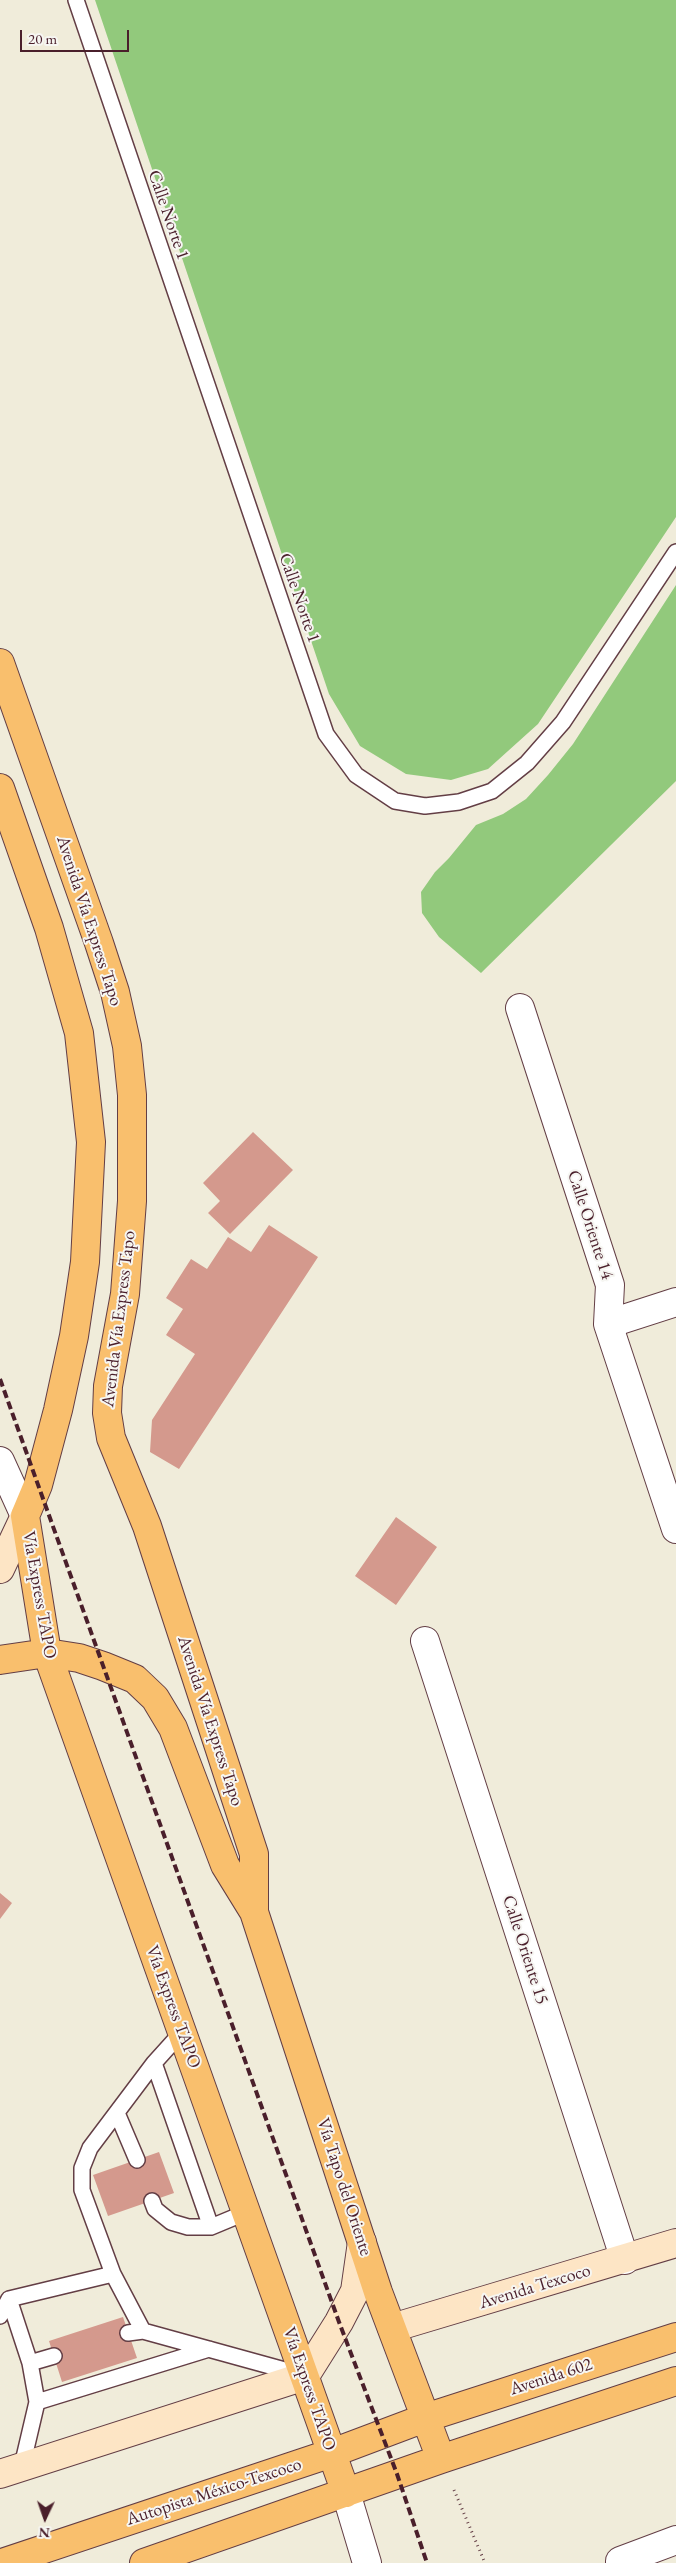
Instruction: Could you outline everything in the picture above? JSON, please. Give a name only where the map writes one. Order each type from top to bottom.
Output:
[{"type":"main road","name":"Avenida Vía Express Tapo","points":[[0,662],[99,943],[115,992],[127,1046],[132,1095],[132,1201],[125,1294],[108,1386],[107,1414],[111,1438],[146,1526],[254,1854],[254,1912]]},
{"type":"main road","points":[[0,788],[49,928],[79,1033],[91,1142],[85,1262],[74,1336],[58,1410],[38,1485],[0,1570]]},
{"type":"main road","name":"Vía Express TAPO","points":[[25,1516],[47,1653],[346,2493]]},
{"type":"main road","points":[[0,1660],[47,1653],[79,1658],[134,1679],[155,1698],[173,1728],[225,1865],[254,1912]]},
{"type":"main road","name":"Vía Tapo del Oriente","points":[[254,1912],[362,2242],[441,2459]]},
{"type":"main road","points":[[11,2470],[305,2376],[339,2322],[355,2291],[362,2242]]},
{"type":"main road","name":"Avenida Texcoco","points":[[392,2328],[625,2260],[676,2243]]},
{"type":"main road","name":"Avenida 602","points":[[425,2418],[676,2337]]},
{"type":"main road","points":[[144,2563],[441,2459],[676,2381]]},
{"type":"main road","name":"Autopista México-Texcoco","points":[[2,2563],[332,2453],[425,2418]]},
{"type":"street","name":"Calle Oriente 14","points":[[520,1008],[610,1285],[608,1324],[676,1529]]},
{"type":"street","points":[[608,1324],[676,1302]]},
{"type":"street","points":[[0,1461],[25,1516]]},
{"type":"street","name":"Calle Oriente 15","points":[[425,1641],[625,2260]]},
{"type":"street","points":[[346,2493],[367,2563]]},
{"type":"street","points":[[620,2562],[676,2540]]},
{"type":"lane","name":"Calle Norte 1","points":[[76,0],[326,734],[356,775],[395,801],[425,806],[459,802],[492,791],[527,763],[563,722],[676,552]]},
{"type":"lane","points":[[182,2032],[154,2063],[90,2148],[82,2168],[82,2190],[136,2332],[305,2376]]},
{"type":"lane","points":[[154,2063],[210,2227]]},
{"type":"lane","points":[[117,2113],[137,2160]]},
{"type":"lane","points":[[152,2201],[155,2209],[172,2222],[188,2227],[210,2227],[246,2212]]},
{"type":"lane","points":[[0,2316],[9,2299],[113,2274]]},
{"type":"lane","points":[[9,2299],[30,2364],[37,2402],[11,2470]]},
{"type":"lane","points":[[37,2402],[209,2350]]},
{"type":"lane","points":[[30,2364],[54,2356]]},
{"type":"path","points":[[441,2459],[485,2563]]},
{"type":"green space","points":[[95,0],[676,0],[676,517],[538,724],[488,769],[451,780],[406,774],[360,746],[329,694]]},
{"type":"green space","points":[[676,585],[676,781],[481,973],[439,937],[422,913],[421,892],[435,872],[476,825],[503,814],[526,799],[548,775],[573,744]]},
{"type":"building","points":[[253,1132],[293,1170],[230,1234],[208,1213],[220,1201],[203,1183]]},
{"type":"building","points":[[269,1225],[318,1257],[179,1469],[150,1452],[152,1420],[195,1354],[166,1335],[183,1309],[166,1298],[191,1259],[207,1269],[228,1237],[251,1252]]},
{"type":"building","points":[[396,1517],[437,1547],[396,1605],[355,1576]]},
{"type":"building","points":[[0,1893],[12,1903],[0,1919]]},
{"type":"building","points":[[159,2152],[174,2193],[108,2216],[93,2175]]},
{"type":"building","points":[[123,2317],[137,2358],[62,2382],[49,2341]]},
{"type":"railway","points":[[0,1379],[339,2322],[397,2474],[427,2563]]}]
